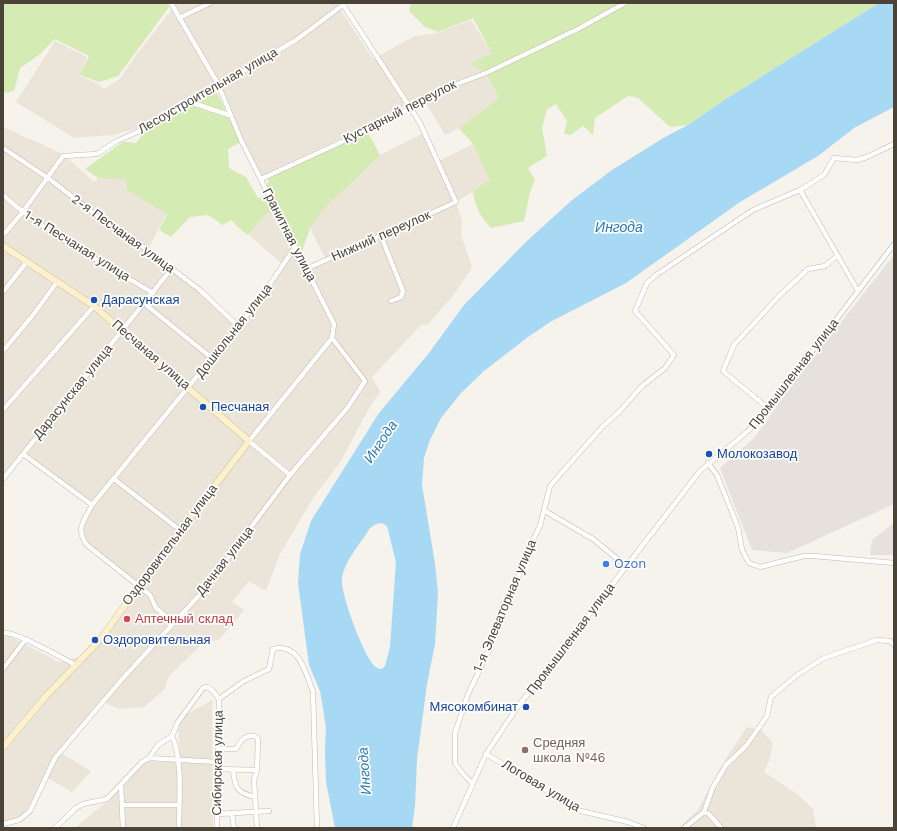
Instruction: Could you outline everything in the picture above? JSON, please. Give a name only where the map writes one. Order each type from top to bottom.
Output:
[{"type":"street","name":"Гранитная улица","points":[[171,3],[218,84],[229,115],[334,324],[332,338]]},
{"type":"street","points":[[179,18],[210,3]]},
{"type":"street","name":"Кустарный переулок","points":[[261,179],[396,117],[433,93],[486,73],[578,29],[625,3]]},
{"type":"street","points":[[343,4],[410,108]]},
{"type":"street","name":"Лесоустроительная улица","points":[[48,178],[63,156],[97,154],[117,141],[146,128],[218,84],[296,40],[343,4]]},
{"type":"street","points":[[190,102],[229,115]]},
{"type":"street","name":"Нижний переулок","points":[[306,269],[456,202],[420,123],[410,108]]},
{"type":"street","points":[[858,291],[800,190],[824,175],[834,158],[857,160],[867,157],[894,144]]},
{"type":"street","name":"2-я Песчаная улица","points":[[3,148],[48,178],[92,212],[172,268],[238,326]]},
{"type":"street","points":[[3,235],[22,213],[48,178]]},
{"type":"street","name":"1-я Элеваторная улица","points":[[472,783],[462,774],[455,763],[455,733],[468,694],[488,653],[502,608],[520,575],[524,558],[540,526],[545,511],[546,499],[550,486],[578,452],[619,412],[641,387],[665,368],[674,356],[635,311],[647,283],[656,275],[753,210],[800,190]]},
{"type":"street","name":"1-я Песчаная улица","points":[[3,195],[22,213],[45,229],[153,293]]},
{"type":"street","points":[[381,236],[403,291],[401,297],[391,301]]},
{"type":"street","name":"Промышленная улица","points":[[453,828],[486,754],[505,724],[700,471],[747,432],[769,409],[894,244]]},
{"type":"street","name":"Песчаная улица","points":[[3,246],[26,263],[94,306],[122,332],[290,475]]},
{"type":"street","name":"Дошкольная улица","points":[[173,622],[156,608],[150,595],[87,545],[81,537],[80,528],[92,505],[213,359],[260,299],[295,247]]},
{"type":"street","points":[[769,409],[723,371],[734,345],[779,296],[808,269],[825,266],[837,256]]},
{"type":"street","points":[[3,292],[26,263]]},
{"type":"street","name":"Дарасунская улица","points":[[3,479],[145,304],[172,268]]},
{"type":"street","points":[[3,351],[33,315],[57,282]]},
{"type":"street","points":[[145,304],[213,359]]},
{"type":"street","points":[[3,410],[94,306]]},
{"type":"street","name":"Дачная улица","points":[[3,824],[19,820],[30,811],[55,758],[124,677],[204,590],[290,475],[348,407],[362,385],[364,378],[348,361],[332,338]]},
{"type":"street","name":"Оздоровительная улица","points":[[3,747],[46,696],[99,641],[180,530],[332,338]]},
{"type":"street","points":[[22,454],[92,505]]},
{"type":"street","points":[[708,463],[717,475],[738,527],[742,550],[749,562],[760,567],[804,556],[814,556],[894,563]]},
{"type":"street","points":[[114,479],[180,530]]},
{"type":"street","points":[[545,511],[593,539],[626,566]]},
{"type":"street","points":[[3,633],[7,632],[26,639],[76,665]]},
{"type":"street","points":[[3,669],[26,639]]},
{"type":"street","points":[[684,828],[704,812],[713,787],[726,765],[746,746],[766,716],[771,698],[797,675],[824,658],[877,640],[890,641],[894,645]]},
{"type":"street","points":[[55,828],[76,808],[83,804],[104,801],[121,785],[142,762],[149,758],[158,745],[172,736],[178,722],[202,688],[207,687],[212,690],[219,699],[244,681],[269,669],[273,649],[281,646],[295,652],[306,671],[313,692],[317,828]]},
{"type":"street","name":"Сибирская улица","points":[[217,828],[219,699]]},
{"type":"street","points":[[218,749],[236,748],[241,739],[252,735],[257,736],[257,770],[254,780],[257,828]]},
{"type":"street","points":[[172,736],[175,743],[178,761],[179,828]]},
{"type":"street","name":"Логовая улица","points":[[486,754],[551,793],[567,805],[580,811],[628,822],[644,828]]},
{"type":"street","points":[[149,758],[178,761],[218,762]]},
{"type":"street","points":[[217,769],[257,770]]},
{"type":"street","points":[[233,770],[234,784],[240,791],[255,797]]},
{"type":"street","points":[[121,785],[123,828]]},
{"type":"street","points":[[122,805],[179,806]]},
{"type":"street","points":[[217,814],[269,811]]},
{"type":"street","points":[[704,812],[709,814],[721,828]]},
{"type":"street","points":[[232,814],[234,828]]},
{"type":"shaded area","points":[[177,3],[336,3],[373,59],[415,36],[437,33],[471,20],[492,53],[470,64],[486,73],[499,98],[459,128],[445,135],[422,96],[408,102],[395,113],[261,176],[219,91],[210,89],[147,126],[112,135],[74,138],[16,102],[55,41],[87,57],[80,76],[98,84],[104,89],[120,79],[136,55]]},
{"type":"shaded area","points":[[3,127],[63,154],[94,182],[99,177],[126,177],[167,212],[148,250],[201,291],[238,326],[283,265],[247,233],[274,204],[306,269],[326,260],[310,228],[327,204],[352,183],[380,155],[424,133],[437,162],[473,144],[491,180],[456,202],[462,221],[461,235],[472,267],[452,297],[428,324],[421,325],[372,377],[380,392],[372,403],[339,464],[313,498],[280,554],[266,591],[249,581],[232,602],[244,610],[220,639],[203,643],[169,676],[164,690],[144,707],[120,709],[103,702],[59,752],[91,771],[72,792],[48,778],[19,820],[3,824],[3,633],[59,662],[87,655],[138,587],[87,545],[81,527],[92,505],[23,454],[3,479]]},
{"type":"shaded area","points":[[894,255],[894,504],[787,553],[752,550],[720,468],[754,438],[804,369]]},
{"type":"shaded area","points":[[894,523],[894,555],[870,555],[872,540]]},
{"type":"shaded area","points":[[212,700],[213,828],[75,828],[118,792],[147,761],[172,762],[180,756],[178,726],[187,714]]},
{"type":"shaded area","points":[[747,727],[761,730],[773,743],[770,759],[764,772],[797,794],[813,809],[816,828],[679,828],[697,811],[727,757]]},
{"type":"green space","points":[[3,3],[167,3],[169,7],[118,76],[99,82],[80,75],[89,56],[55,39],[39,55],[20,68],[14,91],[3,93]]},
{"type":"green space","points":[[411,3],[879,3],[729,97],[688,125],[670,127],[638,98],[628,96],[595,118],[593,135],[583,126],[571,135],[564,134],[567,121],[556,104],[547,109],[542,128],[547,156],[528,168],[535,180],[530,192],[524,221],[491,228],[479,211],[475,202],[473,191],[490,180],[473,144],[459,128],[499,98],[486,73],[470,64],[492,53],[473,18],[438,32],[425,27],[409,11]]},
{"type":"green space","points":[[211,92],[217,93],[241,142],[228,149],[229,168],[246,177],[258,198],[268,195],[273,206],[247,235],[231,220],[223,225],[208,215],[190,217],[171,237],[159,230],[167,214],[127,190],[126,179],[98,178],[85,169],[123,142],[136,143],[146,130]]},
{"type":"green space","points":[[366,129],[380,155],[327,205],[310,228],[300,257],[266,189],[270,175]]},
{"type":"water","name":"Ингода","points":[[879,3],[894,3],[894,107],[854,128],[818,156],[740,202],[626,283],[550,322],[528,337],[484,371],[461,393],[441,418],[430,440],[424,458],[422,485],[435,564],[438,593],[435,644],[427,684],[417,759],[415,806],[412,828],[335,828],[326,782],[326,729],[323,708],[320,691],[309,665],[298,583],[300,554],[311,521],[379,413],[429,353],[464,305],[527,241],[571,201],[612,170],[665,137],[688,125],[729,97]],"holes":[[[382,523],[387,526],[396,562],[390,647],[385,666],[382,669],[378,669],[371,662],[354,626],[342,587],[342,579],[343,572],[349,559],[370,528],[376,524]]]},
{"type":"place","name":"Дарасунская","points":[[94,300]]},
{"type":"place","name":"Песчаная","points":[[203,407]]},
{"type":"place","name":"Молокозавод","points":[[709,454]]},
{"type":"place","name":"Ozon","points":[[606,564]]},
{"type":"place","name":"Аптечный склад","points":[[127,619]]},
{"type":"place","name":"Оздоровительная","points":[[95,640]]},
{"type":"place","name":"Мясокомбинат","points":[[526,707]]},
{"type":"place","name":"Средняя школа №46","points":[[525,750]]}]
